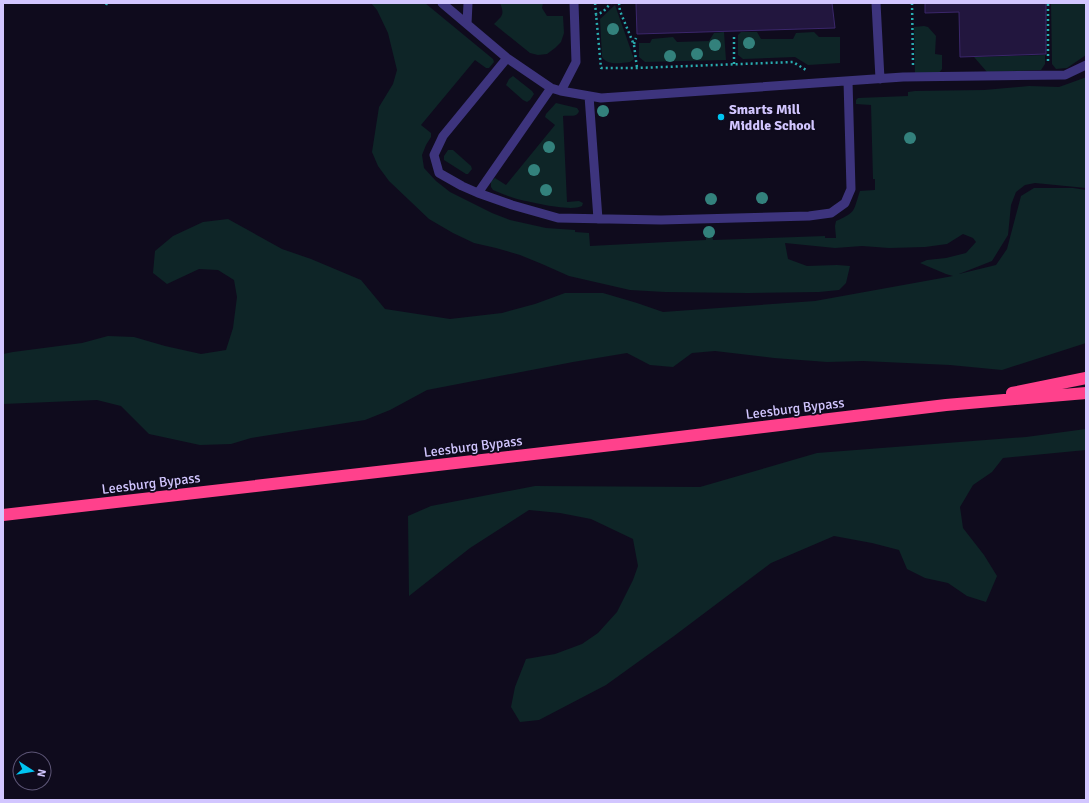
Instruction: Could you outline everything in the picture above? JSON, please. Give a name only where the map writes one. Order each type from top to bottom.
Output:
[{"type":"highway","name":"Leesburg Bypass","points":[[946,405],[1086,378]]},
{"type":"highway","name":"Leesburg Bypass","points":[[3,515],[946,405],[1086,393]]},
{"type":"lane","points":[[442,3],[507,58],[551,88],[601,98],[913,77],[1065,75],[1086,65]]},
{"type":"lane","points":[[467,24],[468,3]]},
{"type":"lane","points":[[561,91],[576,62],[574,3]]},
{"type":"lane","points":[[876,3],[880,79]]},
{"type":"lane","points":[[507,58],[444,136],[434,155],[440,173],[462,186],[512,205],[558,218],[661,220],[809,216],[831,213],[845,203],[850,188],[848,81]]},
{"type":"lane","points":[[478,193],[551,88]]},
{"type":"lane","points":[[589,96],[598,219]]},
{"type":"path","points":[[595,3],[601,68],[793,62],[807,70]]},
{"type":"path","points":[[595,15],[603,12],[611,3]]},
{"type":"path","points":[[619,3],[620,11],[634,45],[637,68]]},
{"type":"path","points":[[912,3],[913,77]]},
{"type":"path","points":[[1048,4],[1048,75]]},
{"type":"path","points":[[734,36],[734,64]]},
{"type":"path","points":[[634,45],[636,38]]},
{"type":"green space","points":[[371,3],[425,3],[493,59],[494,62],[489,68],[486,68],[475,60],[421,125],[431,133],[431,137],[422,155],[424,168],[436,181],[450,192],[492,213],[510,220],[546,228],[575,230],[575,232],[589,233],[590,246],[706,240],[706,226],[711,226],[713,240],[825,236],[825,238],[836,238],[836,221],[851,213],[855,207],[860,191],[875,190],[875,179],[873,179],[871,105],[856,104],[856,100],[858,98],[908,96],[908,92],[915,91],[984,90],[1029,86],[1059,87],[1086,77],[1086,188],[1035,183],[1025,185],[1016,192],[1011,205],[1008,235],[992,261],[959,274],[996,265],[1007,249],[1021,196],[1034,188],[1073,188],[1086,190],[1086,343],[1002,370],[950,365],[863,361],[827,362],[715,351],[692,353],[673,367],[650,365],[627,353],[427,390],[390,410],[365,420],[251,438],[231,444],[200,445],[149,434],[121,406],[97,400],[3,404],[3,354],[82,343],[108,336],[134,337],[201,354],[226,350],[233,328],[237,297],[234,280],[218,270],[199,269],[167,284],[153,273],[155,251],[173,236],[203,222],[228,219],[282,249],[311,259],[361,280],[385,309],[450,319],[502,313],[535,304],[565,293],[603,293],[663,312],[815,301],[953,276],[920,263],[927,260],[946,258],[966,253],[976,242],[973,238],[963,234],[947,244],[925,247],[889,248],[862,246],[835,248],[785,243],[788,259],[807,266],[850,266],[846,283],[839,290],[819,292],[748,293],[630,290],[569,276],[520,255],[474,243],[429,219],[389,181],[378,166],[372,152],[379,107],[393,84],[397,70],[388,33],[377,10]]},
{"type":"green space","points":[[500,3],[543,3],[542,8],[547,16],[563,16],[564,33],[561,42],[547,54],[538,55],[530,53],[494,24],[502,15]]},
{"type":"green space","points":[[1051,3],[1086,3],[1086,55],[1067,68],[1056,69],[1052,64]]},
{"type":"green space","points":[[615,5],[634,59],[630,62],[611,63],[602,57],[600,19]]},
{"type":"green space","points":[[914,27],[928,27],[936,36],[935,54],[942,55],[942,69],[938,74],[915,75]]},
{"type":"green space","points":[[724,32],[726,60],[645,62],[639,57],[639,43],[650,43],[652,39],[673,37],[677,42],[709,41],[714,33]]},
{"type":"green space","points":[[741,32],[757,32],[761,39],[793,39],[796,33],[814,32],[819,37],[840,37],[840,63],[808,65],[795,57],[743,59],[738,55],[738,35]]},
{"type":"green space","points":[[1045,55],[1045,64],[1041,70],[987,72],[974,57]]},
{"type":"green space","points":[[513,76],[534,94],[527,102],[506,85],[509,79]]},
{"type":"green space","points":[[556,103],[577,108],[579,111],[576,115],[563,116],[567,202],[579,201],[583,203],[582,206],[577,208],[569,208],[540,204],[514,198],[493,190],[491,187],[491,181],[495,178],[506,185],[555,125],[545,117]]},
{"type":"green space","points":[[448,150],[453,150],[471,166],[472,169],[468,174],[444,160],[444,156]]},
{"type":"green space","points":[[1086,429],[1086,450],[1003,458],[992,472],[973,485],[960,507],[963,528],[984,555],[997,576],[986,602],[967,596],[948,583],[925,578],[907,569],[899,550],[834,536],[771,563],[606,685],[539,720],[520,722],[511,707],[515,687],[526,659],[555,654],[582,644],[598,633],[617,612],[633,580],[638,566],[633,539],[591,519],[560,513],[529,510],[470,548],[409,596],[408,516],[431,506],[535,486],[700,487],[817,453],[1026,437]]},
{"type":"building","points":[[636,3],[832,3],[835,28],[637,34]]},
{"type":"building","points":[[925,3],[1046,3],[1046,54],[960,57],[959,12],[925,13]]},
{"type":"place","name":"Smarts Mill Middle School","points":[[721,117]]}]
